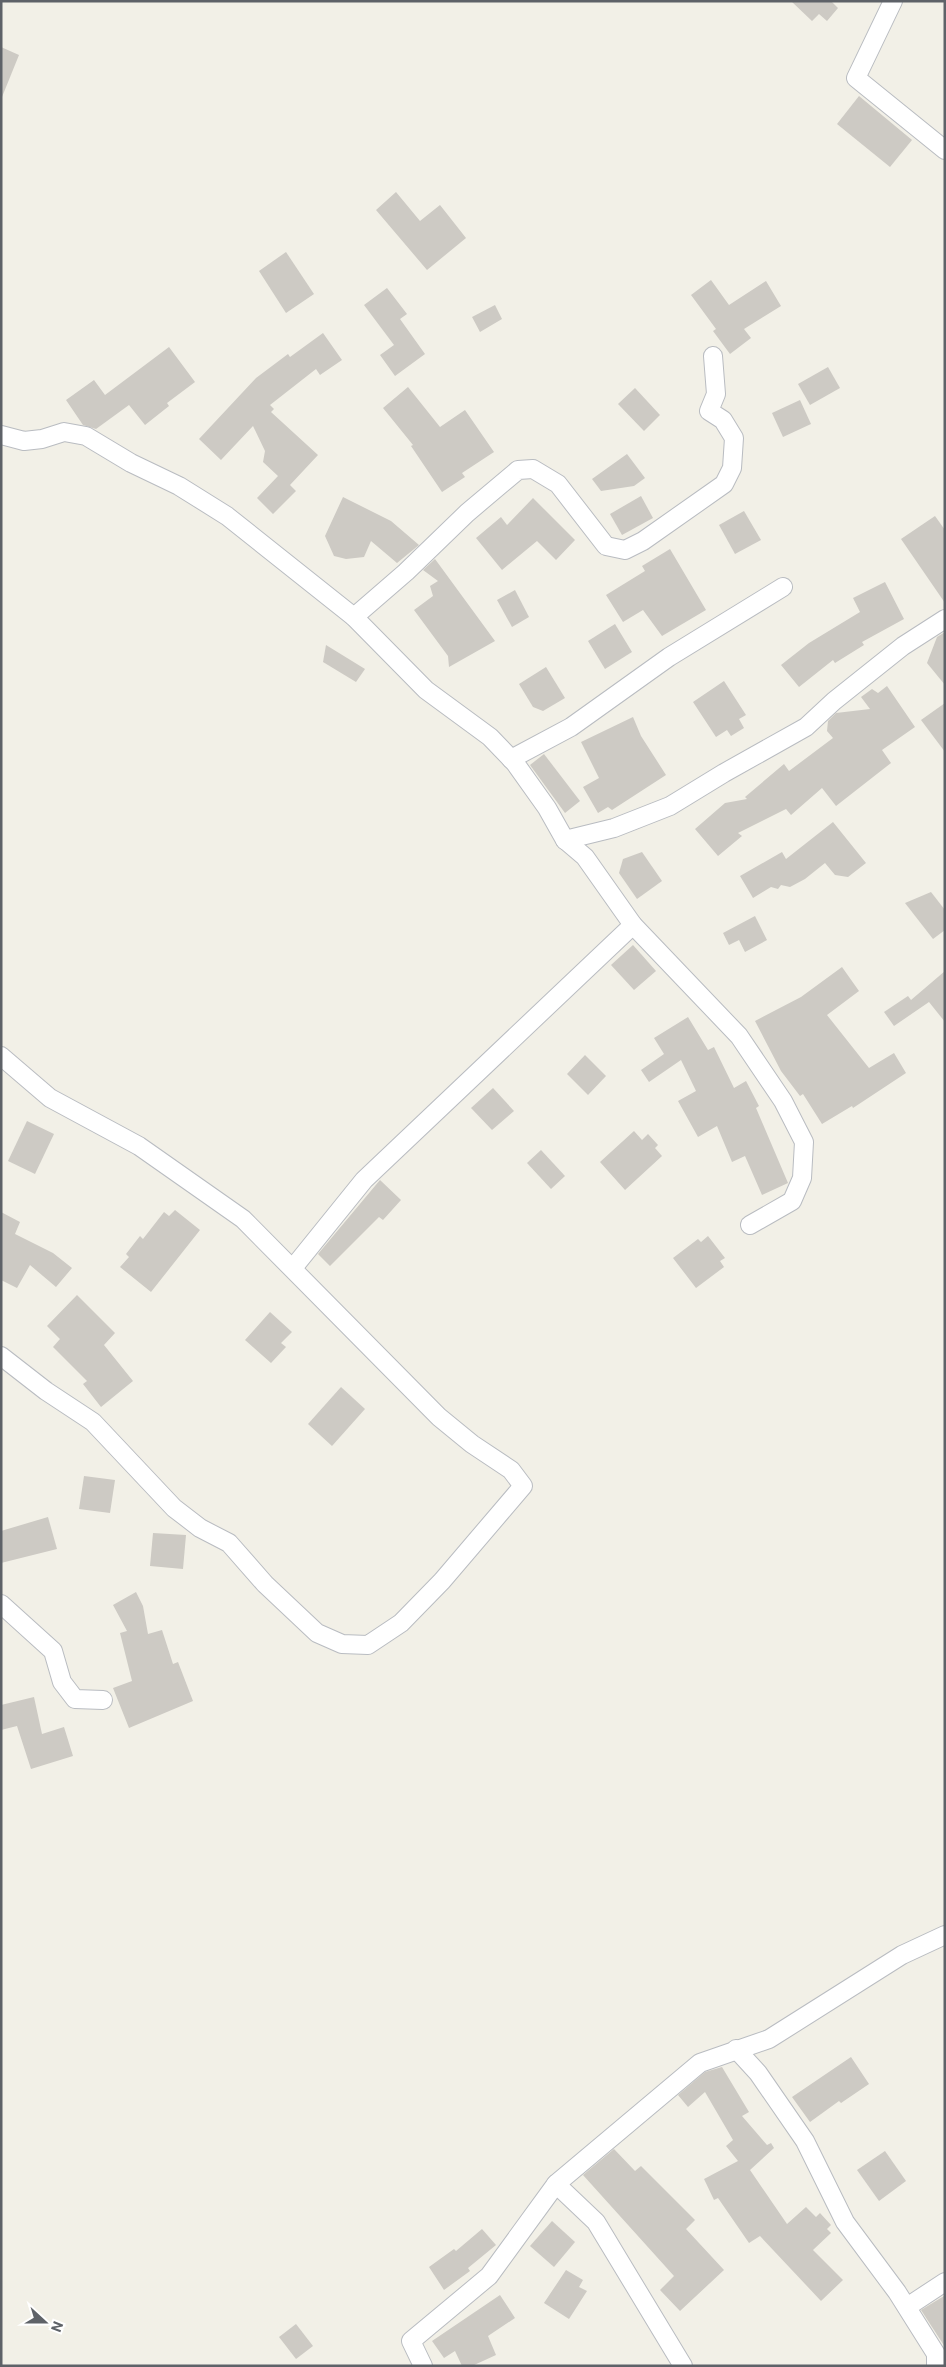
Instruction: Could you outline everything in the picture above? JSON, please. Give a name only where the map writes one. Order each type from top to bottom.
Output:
[{"type":"street","points":[[893,1],[856,78],[945,150]]},
{"type":"street","points":[[354,617],[406,572],[467,513],[518,470],[533,469],[558,484],[606,546],[625,550],[643,541],[724,484],[732,468],[734,438],[722,420],[709,411],[716,394],[713,356]]},
{"type":"street","points":[[1,435],[24,441],[42,439],[64,432],[86,436],[131,464],[179,486],[227,516],[354,617],[426,690],[490,737],[511,759],[547,808],[565,840],[585,857],[633,925],[740,1036],[783,1101],[804,1142],[802,1178],[792,1201],[750,1225]]},
{"type":"street","points":[[511,759],[571,727],[669,657],[783,587]]},
{"type":"street","points":[[565,840],[614,828],[670,806],[747,759],[806,727],[834,701],[903,646],[945,619]]},
{"type":"street","points":[[293,1268],[364,1180],[633,925]]},
{"type":"street","points":[[1,1056],[50,1098],[138,1146],[243,1219],[439,1417],[472,1444],[511,1470],[523,1486],[442,1581],[401,1623],[368,1645],[342,1644],[317,1634],[265,1584],[229,1543],[200,1528],[174,1508],[93,1422],[46,1391],[1,1356]]},
{"type":"street","points":[[1,1604],[53,1651],[62,1682],[75,1699],[103,1700]]},
{"type":"street","points":[[423,2366],[411,2341],[489,2276],[556,2184],[700,2063],[736,2048],[769,2038],[902,1956],[945,1936]]},
{"type":"street","points":[[736,2048],[758,2073],[805,2140],[845,2222],[907,2307],[936,2354],[936,2366]]},
{"type":"street","points":[[556,2184],[596,2222],[683,2366]]},
{"type":"street","points":[[907,2307],[945,2282]]},
{"type":"building","points":[[791,1],[831,1],[838,8],[827,21],[819,14],[812,21]]},
{"type":"building","points":[[1,47],[19,55],[2,97],[1,97]]},
{"type":"building","points":[[859,96],[912,140],[890,167],[837,124]]},
{"type":"building","points":[[396,192],[420,221],[440,205],[466,238],[427,270],[376,210]]},
{"type":"building","points":[[286,252],[314,294],[286,313],[259,271]]},
{"type":"building","points":[[711,280],[729,305],[766,281],[781,306],[744,329],[751,338],[730,354],[713,331],[716,329],[691,295]]},
{"type":"building","points":[[387,288],[407,314],[400,319],[425,354],[395,376],[380,355],[394,345],[364,305]]},
{"type":"building","points":[[495,305],[502,319],[480,332],[472,317]]},
{"type":"building","points":[[323,333],[342,360],[320,375],[316,369],[270,405],[274,409],[271,412],[318,455],[290,485],[296,491],[273,514],[257,498],[278,476],[263,462],[265,451],[253,426],[221,460],[199,439],[256,378],[288,354],[290,357]]},
{"type":"building","points":[[169,347],[195,382],[167,403],[169,406],[145,425],[129,405],[96,429],[83,425],[66,400],[94,380],[105,395]]},
{"type":"building","points":[[828,367],[840,388],[810,405],[798,384]]},
{"type":"building","points":[[408,387],[440,427],[465,410],[494,452],[462,473],[465,477],[442,492],[411,446],[413,445],[383,408]]},
{"type":"building","points":[[635,388],[660,415],[644,431],[618,404]]},
{"type":"building","points":[[800,400],[811,424],[783,437],[772,413]]},
{"type":"building","points":[[627,454],[645,478],[634,486],[601,491],[592,479]]},
{"type":"building","points":[[641,496],[653,518],[622,535],[610,514]]},
{"type":"building","points":[[343,497],[391,521],[419,545],[397,563],[371,541],[364,557],[346,559],[334,556],[325,536]]},
{"type":"building","points":[[533,498],[575,540],[556,560],[537,541],[502,570],[476,538],[501,517],[507,525]]},
{"type":"building","points":[[744,511],[761,540],[735,554],[719,525]]},
{"type":"building","points":[[935,516],[945,530],[945,603],[901,539]]},
{"type":"building","points":[[670,549],[706,610],[662,636],[643,610],[623,622],[606,595],[645,571],[642,566]]},
{"type":"building","points":[[435,559],[495,641],[449,667],[448,656],[414,610],[433,596],[430,586],[438,581],[423,570]]},
{"type":"building","points":[[885,582],[904,619],[862,642],[864,645],[835,663],[833,660],[799,687],[781,665],[809,643],[860,612],[853,598]]},
{"type":"building","points":[[515,590],[529,617],[512,627],[497,600]]},
{"type":"building","points":[[615,624],[632,652],[605,669],[588,641]]},
{"type":"building","points":[[945,632],[945,685],[927,663],[937,637]]},
{"type":"building","points":[[326,645],[365,669],[356,682],[323,662]]},
{"type":"building","points":[[546,667],[565,698],[543,711],[533,707],[519,684]]},
{"type":"building","points":[[724,681],[746,715],[739,719],[744,728],[731,736],[727,730],[716,737],[693,702]]},
{"type":"building","points":[[887,686],[915,727],[882,750],[891,763],[836,806],[822,788],[791,815],[786,809],[738,833],[742,836],[718,856],[695,829],[725,803],[747,799],[745,797],[784,764],[789,771],[833,738],[827,731],[828,721],[836,713],[870,709],[861,697],[872,689],[878,693]]},
{"type":"building","points":[[945,703],[945,752],[921,720]]},
{"type":"building","points":[[633,717],[641,736],[666,775],[612,810],[608,807],[598,813],[583,787],[599,778],[581,742]]},
{"type":"building","points":[[544,754],[580,801],[565,813],[530,765]]},
{"type":"building","points":[[833,822],[866,863],[848,877],[835,875],[825,863],[805,879],[790,887],[781,885],[778,889],[771,887],[753,898],[740,876],[782,852],[786,859]]},
{"type":"building","points":[[642,852],[662,881],[637,899],[619,873],[623,859]]},
{"type":"building","points":[[931,892],[945,910],[945,930],[933,939],[905,903]]},
{"type":"building","points":[[755,916],[767,940],[745,952],[739,940],[729,945],[723,933]]},
{"type":"building","points":[[633,945],[656,971],[634,990],[611,965]]},
{"type":"building","points":[[842,967],[859,991],[827,1015],[869,1068],[894,1053],[906,1073],[853,1108],[852,1106],[822,1124],[803,1094],[800,1096],[781,1071],[755,1021],[801,997]]},
{"type":"building","points":[[945,971],[945,1022],[929,1002],[894,1026],[884,1012],[908,996],[911,1000]]},
{"type":"building","points":[[688,1017],[708,1050],[714,1047],[734,1088],[746,1081],[759,1106],[756,1108],[788,1183],[762,1195],[745,1156],[732,1162],[717,1126],[698,1137],[678,1101],[696,1091],[681,1060],[649,1082],[641,1070],[664,1054],[654,1038]]},
{"type":"building","points":[[585,1055],[606,1076],[588,1095],[567,1074]]},
{"type":"building","points":[[493,1088],[514,1111],[492,1130],[471,1108]]},
{"type":"building","points":[[27,1121],[54,1134],[35,1174],[8,1161]]},
{"type":"building","points":[[634,1131],[642,1140],[648,1134],[658,1145],[655,1148],[662,1156],[625,1190],[600,1162]]},
{"type":"building","points":[[541,1150],[565,1176],[551,1189],[527,1163]]},
{"type":"building","points":[[380,1180],[401,1200],[383,1220],[379,1217],[330,1266],[318,1254]]},
{"type":"building","points":[[175,1210],[200,1230],[151,1292],[120,1267],[129,1257],[126,1254],[140,1236],[143,1239],[164,1212],[169,1216]]},
{"type":"building","points":[[1,1212],[20,1222],[15,1234],[53,1253],[72,1268],[56,1287],[30,1265],[17,1288],[1,1280]]},
{"type":"building","points":[[708,1236],[725,1258],[720,1261],[724,1267],[696,1288],[673,1258],[698,1239],[701,1242]]},
{"type":"building","points":[[77,1295],[115,1333],[104,1345],[133,1381],[101,1407],[83,1384],[87,1381],[53,1347],[60,1339],[47,1326]]},
{"type":"building","points":[[270,1312],[292,1332],[281,1343],[286,1347],[271,1363],[245,1340]]},
{"type":"building","points":[[341,1387],[365,1409],[332,1446],[308,1424]]},
{"type":"building","points":[[84,1476],[115,1480],[110,1513],[79,1509]]},
{"type":"building","points":[[48,1517],[57,1549],[1,1563],[1,1531]]},
{"type":"building","points":[[153,1533],[186,1535],[183,1569],[150,1566]]},
{"type":"building","points":[[136,1592],[143,1606],[148,1634],[162,1630],[173,1664],[178,1662],[193,1701],[129,1728],[113,1688],[132,1681],[120,1633],[127,1631],[113,1605]]},
{"type":"building","points":[[34,1697],[42,1734],[64,1727],[73,1756],[31,1769],[17,1726],[1,1730],[1,1705]]},
{"type":"building","points":[[851,2057],[869,2084],[841,2103],[839,2101],[810,2122],[792,2097]]},
{"type":"building","points":[[722,2067],[749,2112],[742,2116],[767,2145],[771,2143],[774,2148],[750,2170],[787,2224],[806,2207],[816,2217],[820,2213],[831,2225],[827,2229],[831,2233],[813,2250],[843,2280],[821,2301],[760,2236],[749,2243],[718,2198],[714,2200],[704,2179],[738,2161],[726,2146],[733,2140],[705,2092],[688,2107],[678,2095],[705,2072]]},
{"type":"building","points":[[614,2149],[635,2171],[641,2166],[695,2220],[686,2229],[724,2270],[680,2311],[660,2290],[674,2276],[583,2175]]},
{"type":"building","points":[[885,2151],[906,2181],[879,2201],[857,2170]]},
{"type":"building","points":[[552,2221],[575,2242],[554,2267],[530,2246]]},
{"type":"building","points":[[482,2229],[496,2245],[468,2268],[470,2271],[444,2290],[429,2267],[454,2249],[456,2251]]},
{"type":"building","points":[[566,2270],[583,2280],[579,2287],[587,2291],[569,2319],[544,2303]]},
{"type":"building","points":[[500,2295],[515,2318],[488,2336],[496,2355],[472,2366],[462,2366],[455,2351],[444,2358],[432,2341]]},
{"type":"building","points":[[944,2296],[945,2298],[945,2347],[921,2310]]},
{"type":"building","points":[[296,2324],[313,2346],[296,2359],[279,2337]]}]
